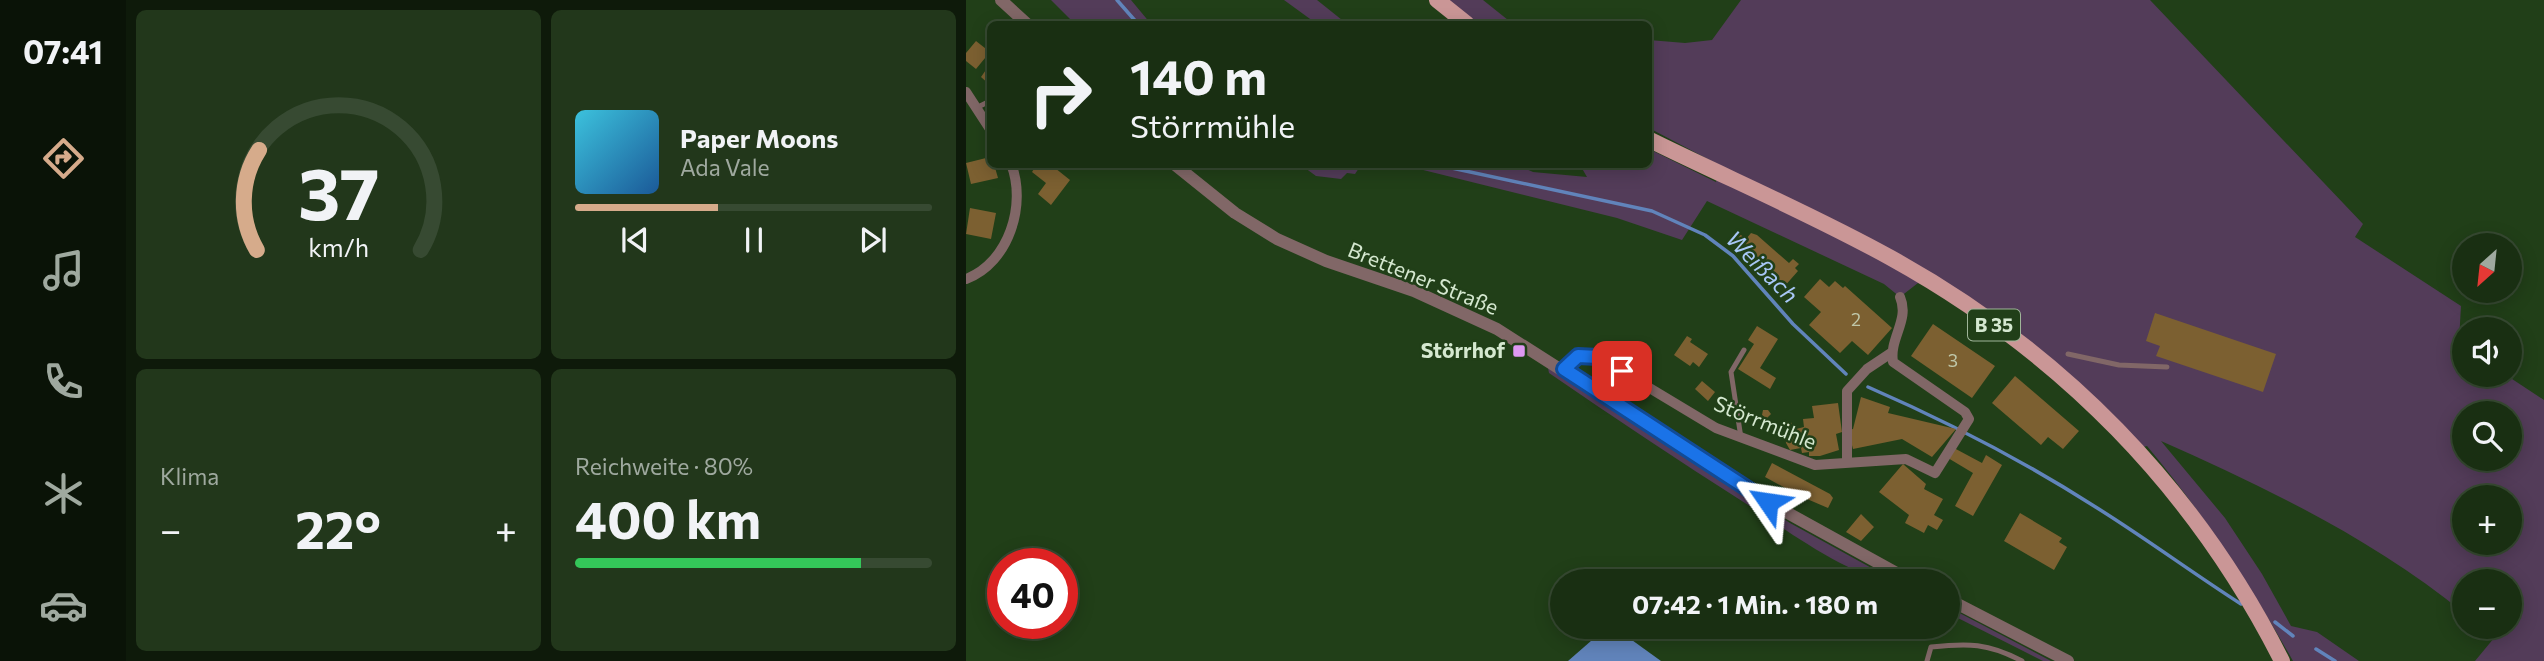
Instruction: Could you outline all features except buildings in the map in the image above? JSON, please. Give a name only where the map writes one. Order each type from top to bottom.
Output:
[{"type":"main road","points":[[1437,0],[1463,21]]},
{"type":"main road","name":"B 35","points":[[1652,141],[1891,258],[1962,301],[2041,358],[2105,414],[2189,509],[2228,563],[2282,661]]},
{"type":"street","points":[[1001,0],[1024,21]]},
{"type":"street","points":[[966,92],[971,111],[987,126]]},
{"type":"street","points":[[966,279],[991,262],[1006,239],[1019,196],[1012,168]]},
{"type":"street","name":"Brettener Straße","points":[[1179,168],[1235,213],[1277,239],[1326,261],[1461,311],[1564,369],[1768,502],[1889,569]]},
{"type":"street","points":[[1891,353],[1905,307],[1900,297]]},
{"type":"street","name":"Störrmühle","points":[[1564,369],[1578,356],[1598,357],[1716,428],[1815,465],[1906,459],[1935,473],[1969,419],[1965,412],[1893,362],[1891,353],[1867,369],[1847,391],[1847,462]]},
{"type":"street","points":[[1960,605],[2068,661]]},
{"type":"lane","points":[[971,111],[987,103]]},
{"type":"lane","points":[[1741,438],[1731,372],[1744,350]]},
{"type":"lane","points":[[2068,354],[2119,365],[2167,367]]},
{"type":"lane","points":[[1927,661],[1931,647],[1971,643],[2002,650],[2022,661]]},
{"type":"shaded area","points":[[1051,0],[1131,0],[1148,21],[1072,21]]},
{"type":"shaded area","points":[[1284,0],[1317,0],[1343,21],[1313,21]]},
{"type":"shaded area","points":[[1448,0],[1483,0],[1509,21],[1475,21]]},
{"type":"shaded area","points":[[1741,0],[2150,0],[2363,224],[2355,237],[2452,300],[2452,303],[2461,306],[2460,317],[2452,317],[2452,387],[2522,386],[2544,400],[2544,661],[2475,661],[2493,639],[2522,639],[2522,569],[2452,569],[2452,604],[2356,538],[2240,477],[2161,441],[2225,518],[2262,574],[2291,626],[2317,632],[2359,661],[2293,661],[2225,550],[2147,446],[2136,449],[1962,301],[1918,283],[1900,297],[1884,284],[1707,201],[1682,240],[1617,218],[1415,168],[1524,168],[1533,172],[1587,177],[1582,168],[1652,168],[1652,150],[1716,182],[1721,166],[1652,130],[1652,40],[1685,43],[1712,40]]},
{"type":"shaded area","points":[[1305,168],[1359,168],[1355,174],[1347,173],[1341,179],[1316,176]]},
{"type":"shaded area","points":[[1548,368],[1790,523],[1873,569],[1853,569],[1818,551],[1549,373]]},
{"type":"shaded area","points":[[1960,613],[2051,661],[2043,661],[1960,619]]},
{"type":"water","points":[[1593,639],[1630,639],[1661,661],[1568,661]]},
{"type":"waterway","name":"Weißach","points":[[1117,0],[1135,21]]},
{"type":"waterway","name":"Weißach","points":[[1452,168],[1652,211],[1705,235],[1733,256],[1793,324],[1846,374]]},
{"type":"waterway","name":"Weißach","points":[[1868,387],[1955,427],[2039,473],[2113,518],[2241,604]]},
{"type":"waterway","name":"Weißach","points":[[2275,622],[2293,636]]},
{"type":"waterway","name":"Weißach","points":[[2316,649],[2335,661]]},
{"type":"place","name":"Störrhof","points":[[1519,351]]},
{"type":"route","points":[[1622,371],[1598,357],[1578,356],[1564,369],[1768,502]]}]
